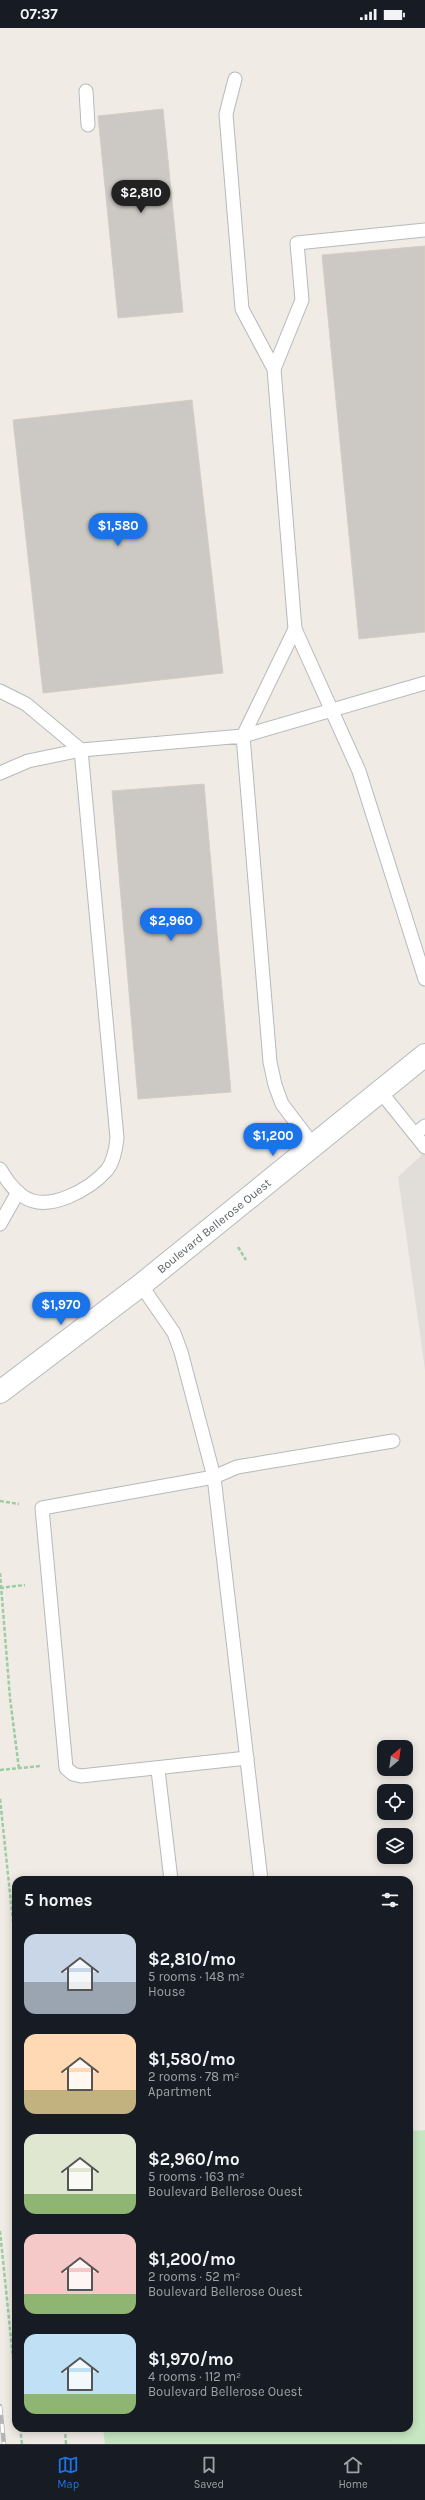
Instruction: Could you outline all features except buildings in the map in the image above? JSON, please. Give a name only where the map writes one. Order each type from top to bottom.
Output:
[{"type":"street","name":"Boulevard Bellerose Ouest","points":[[0,1392],[141,1285],[425,1055]]},
{"type":"lane","points":[[234,79],[226,114],[242,309],[274,370],[295,629],[333,710],[359,771],[425,980]]},
{"type":"lane","points":[[86,91],[88,125]]},
{"type":"lane","points":[[274,370],[302,300],[297,243],[425,230]]},
{"type":"lane","points":[[295,629],[243,736],[270,1062],[275,1085],[282,1104],[314,1146]]},
{"type":"lane","points":[[0,773],[28,761],[81,750],[243,736],[425,683]]},
{"type":"lane","points":[[0,691],[26,704],[81,750],[112,1104],[117,1138],[116,1151],[108,1169],[93,1182],[76,1192],[54,1201],[40,1202],[25,1198],[10,1186],[0,1169]]},
{"type":"lane","points":[[380,1092],[420,1130],[425,1146]]},
{"type":"lane","points":[[0,1224],[18,1192]]},
{"type":"lane","points":[[141,1285],[167,1321],[181,1352],[214,1476],[261,1876]]},
{"type":"lane","points":[[247,1758],[158,1770],[81,1776],[69,1772],[65,1763],[42,1508],[214,1476],[237,1467],[393,1441]]},
{"type":"lane","points":[[158,1770],[171,1876]]},
{"type":"path","points":[[238,1247],[246,1260]]},
{"type":"path","points":[[0,1573],[10,1698],[19,1769]]},
{"type":"path","points":[[0,1770],[65,1763]]},
{"type":"path","points":[[0,1799],[12,1912]]},
{"type":"path","points":[[0,2231],[12,2349]]},
{"type":"path","points":[[20,2432],[22,2444]]},
{"type":"path","points":[[65,2432],[66,2444]]},
{"type":"shaded area","points":[[425,1152],[425,1370],[398,1177]]},
{"type":"green space","points":[[425,2130],[425,2444],[105,2444],[104,2432],[413,2432],[413,2131]]},
{"type":"railway","points":[[0,2406],[4,2444]]}]
